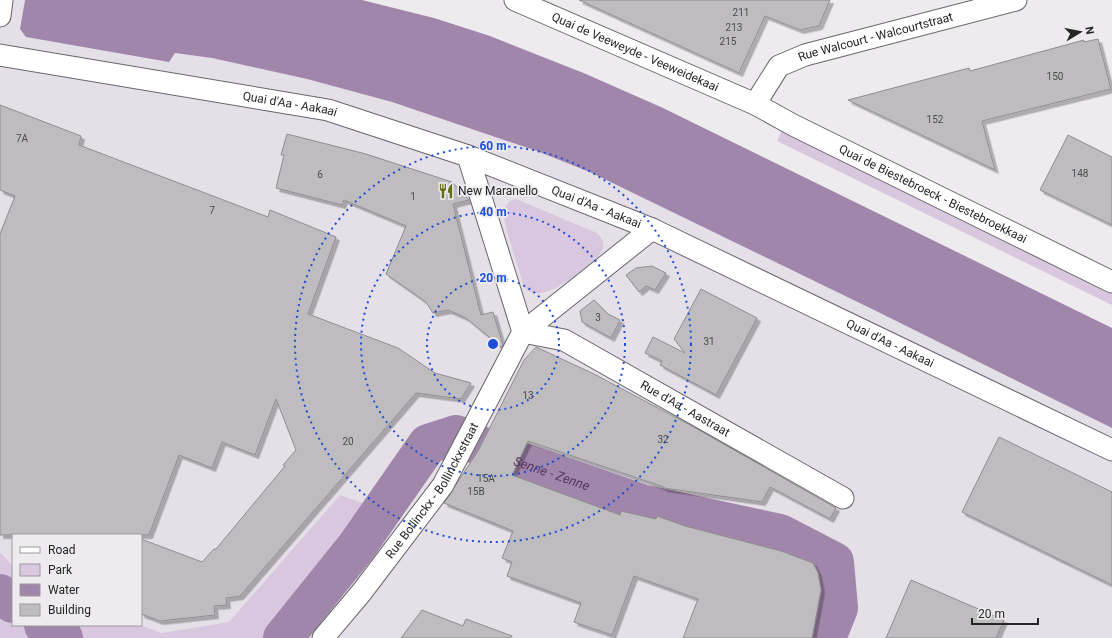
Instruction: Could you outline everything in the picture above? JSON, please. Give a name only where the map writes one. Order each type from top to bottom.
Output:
[{"type":"street","points":[[0,16],[2,0]]},
{"type":"street","name":"Quai de Veeweyde - Veeweidekaai","points":[[515,0],[755,104]]},
{"type":"street","name":"Rue Walcourt - Walcourtstraat","points":[[755,104],[779,66],[805,55],[1016,0]]},
{"type":"street","name":"Quai d'Aa - Aakaai","points":[[0,55],[328,110],[468,156],[652,229],[1112,450]]},
{"type":"street","name":"Quai de Biestebroeck - Biestebroekkaai","points":[[755,104],[792,125],[1112,282]]},
{"type":"street","points":[[468,156],[523,332]]},
{"type":"street","name":"Rue Bollinckx - Bollinckxstraat","points":[[323,638],[443,485],[523,332],[652,229]]},
{"type":"street","name":"Rue d'Aa - Aastraat","points":[[523,332],[564,340],[843,498]]},
{"type":"shaded area","points":[[0,0],[25,0],[20,29],[169,61],[175,53],[212,58],[307,79],[392,102],[537,151],[592,173],[688,218],[1112,428],[1112,638],[305,638],[344,592],[398,515],[340,495],[229,622],[162,633],[142,626],[142,534],[12,534],[12,565],[0,552]]},
{"type":"green space","points":[[783,128],[1112,290],[1112,305],[777,141]]},
{"type":"green space","points":[[516,199],[597,233],[603,242],[602,252],[581,271],[561,285],[541,293],[532,292],[524,287],[509,238],[505,219],[504,212],[506,205],[511,200]]},
{"type":"green space","points":[[340,495],[398,515],[344,592],[305,638],[0,638],[0,552],[12,565],[12,626],[142,626],[162,633],[229,622]]},
{"type":"water","points":[[25,0],[362,0],[434,18],[490,36],[586,74],[663,108],[1112,328],[1112,428],[592,173],[537,151],[392,102],[307,79],[212,58],[175,53],[169,62],[26,37],[20,29]]},
{"type":"building","points":[[579,0],[830,0],[819,26],[800,30],[765,16],[739,73]]},
{"type":"building","points":[[1098,39],[1111,89],[982,121],[995,170],[848,100],[969,68],[970,71],[1084,40],[1084,42]]},
{"type":"building","points":[[0,105],[81,136],[79,145],[268,217],[270,210],[336,237],[308,314],[398,348],[435,373],[471,383],[461,399],[416,393],[240,596],[226,598],[227,605],[214,606],[215,615],[160,621],[142,614],[142,539],[202,562],[214,549],[216,549],[285,466],[283,465],[296,450],[276,399],[255,455],[222,442],[212,468],[179,455],[149,535],[0,535],[0,234],[15,196],[0,190]]},
{"type":"building","points":[[287,134],[366,154],[452,182],[469,200],[453,204],[481,315],[493,312],[503,345],[501,347],[466,318],[448,310],[433,313],[426,302],[386,274],[406,226],[344,200],[342,205],[276,188],[284,155],[281,155]]},
{"type":"building","points":[[1068,135],[1112,157],[1112,225],[1040,190]]},
{"type":"building","points":[[652,266],[666,273],[655,290],[646,286],[639,292],[626,275],[636,268]]},
{"type":"building","points":[[701,289],[757,318],[716,395],[660,365],[662,361],[645,353],[653,337],[685,353],[674,339]]},
{"type":"building","points":[[594,300],[608,314],[620,320],[611,338],[582,322],[580,311]]},
{"type":"building","points":[[536,347],[594,374],[692,426],[836,508],[830,519],[770,487],[762,502],[664,488],[528,441],[512,475],[620,515],[621,511],[656,519],[657,516],[685,526],[781,551],[813,563],[818,573],[821,590],[812,638],[683,638],[698,599],[634,576],[612,635],[574,622],[581,603],[507,576],[512,562],[502,558],[513,531],[444,503],[478,451],[524,360]]},
{"type":"building","points":[[999,437],[1112,492],[1112,585],[962,512]]},
{"type":"building","points":[[911,580],[1004,620],[996,638],[886,638]]},
{"type":"building","points":[[422,610],[463,626],[466,619],[512,636],[511,638],[401,638]]},
{"type":"waterway","name":"Senne - Zenne","points":[[283,638],[357,546],[428,444],[456,435],[503,456],[641,504],[780,534],[834,562],[838,608],[826,638]]},
{"type":"waterway","name":"Senne - Zenne","points":[[0,594],[12,602]]},
{"type":"waterway","name":"Senne - Zenne","points":[[45,626],[63,638]]},
{"type":"place","name":"New Maranello","points":[[446,191]]}]
